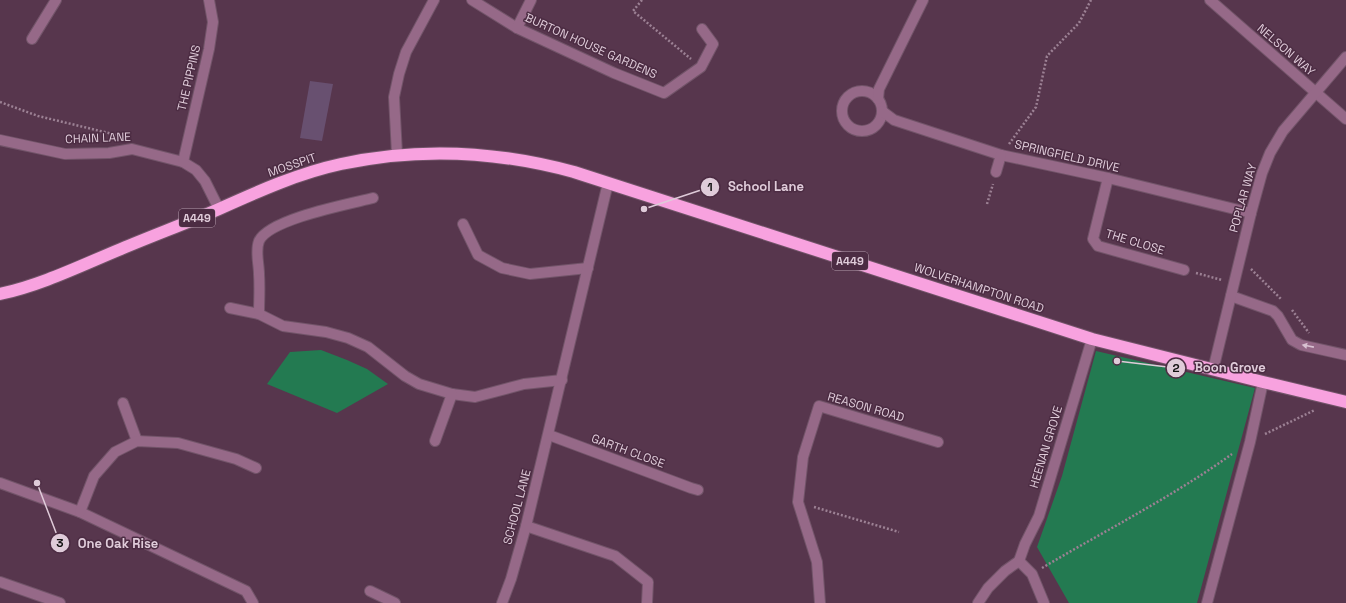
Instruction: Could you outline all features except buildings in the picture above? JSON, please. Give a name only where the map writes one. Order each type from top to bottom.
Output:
[{"type":"highway","name":"MOSSPIT","points":[[0,294],[35,284],[250,195],[311,172],[340,164],[397,154],[462,153],[522,161],[564,169],[608,183]]},
{"type":"highway","name":"WOLVERHAMPTON ROAD","points":[[608,183],[1092,339],[1213,370],[1341,400]]},
{"type":"street","points":[[32,39],[56,0]]},
{"type":"street","name":"THE PIPPINS","points":[[183,162],[209,49],[213,22],[209,0]]},
{"type":"street","points":[[397,154],[394,97],[399,74],[406,52],[434,0]]},
{"type":"street","name":"BURTON HOUSE GARDENS","points":[[472,0],[517,28],[614,73],[664,93],[701,67],[713,44],[702,29]]},
{"type":"street","points":[[517,28],[531,0]]},
{"type":"street","points":[[878,99],[869,93],[860,92],[853,94],[844,102],[842,112],[845,121],[850,127],[856,130],[869,130],[880,122],[882,111],[878,99],[879,89],[923,0]]},
{"type":"street","name":"NELSON WAY","points":[[1210,0],[1346,119]]},
{"type":"street","name":"POPLAR WAY","points":[[1213,370],[1251,212],[1262,173],[1270,153],[1282,131],[1346,56]]},
{"type":"street","name":"SPRINGFIELD DRIVE","points":[[882,111],[894,120],[1001,155],[1108,178],[1251,212]]},
{"type":"street","name":"CHAIN LANE","points":[[0,140],[65,154],[109,153],[132,149],[183,162],[196,170],[205,182],[219,209]]},
{"type":"street","points":[[996,172],[1001,155]]},
{"type":"street","name":"THE CLOSE","points":[[1108,178],[1094,238],[1098,246],[1184,270]]},
{"type":"street","name":"SCHOOL LANE","points":[[502,603],[511,579],[526,526],[549,435],[608,183]]},
{"type":"street","points":[[259,314],[259,274],[257,258],[259,241],[267,231],[283,223],[320,211],[373,198]]},
{"type":"street","points":[[463,224],[478,255],[502,268],[530,274],[588,268]]},
{"type":"street","points":[[1230,296],[1272,311],[1278,316],[1292,340],[1300,345],[1346,355]]},
{"type":"street","points":[[230,308],[259,314],[283,326],[326,332],[348,338],[368,347],[405,376],[419,384],[452,394],[475,397],[524,384],[562,380]]},
{"type":"street","name":"HEENAN GROVE","points":[[1019,561],[1025,544],[1039,516],[1092,339]]},
{"type":"street","points":[[1208,603],[1250,442],[1263,382]]},
{"type":"street","points":[[435,440],[452,394]]},
{"type":"street","points":[[123,403],[137,441]]},
{"type":"street","name":"REASON ROAD","points":[[820,603],[817,562],[798,502],[803,457],[819,406],[938,442]]},
{"type":"street","name":"GARTH CLOSE","points":[[549,435],[698,490]]},
{"type":"street","points":[[80,512],[94,476],[115,452],[137,441],[178,443],[236,460],[256,468]]},
{"type":"street","points":[[0,483],[80,512],[246,591],[253,603]]},
{"type":"street","points":[[526,526],[615,556],[648,582],[648,603]]},
{"type":"street","points":[[978,603],[988,588],[1005,571],[1019,561],[1032,574],[1044,603]]},
{"type":"street","points":[[0,582],[60,603]]},
{"type":"street","points":[[370,591],[395,603]]},
{"type":"path","points":[[642,0],[633,11],[701,67]]},
{"type":"path","points":[[1001,155],[1036,107],[1047,56],[1079,23],[1091,0]]},
{"type":"path","points":[[0,102],[38,116],[117,135],[132,149]]},
{"type":"path","points":[[987,204],[996,172]]},
{"type":"path","points":[[1184,270],[1234,284]]},
{"type":"path","points":[[1032,574],[1212,469],[1250,442],[1341,400]]},
{"type":"path","points":[[798,502],[899,532]]},
{"type":"green space","points":[[321,350],[367,369],[388,384],[337,413],[267,384],[290,352]]},
{"type":"green space","points":[[1096,351],[1255,388],[1197,603],[1069,603],[1037,547],[1062,476]]},
{"type":"place","name":"School Lane","points":[[644,209]]},
{"type":"place","name":"Boon Grove","points":[[1117,361]]},
{"type":"place","name":"One Oak Rise","points":[[37,483]]}]
